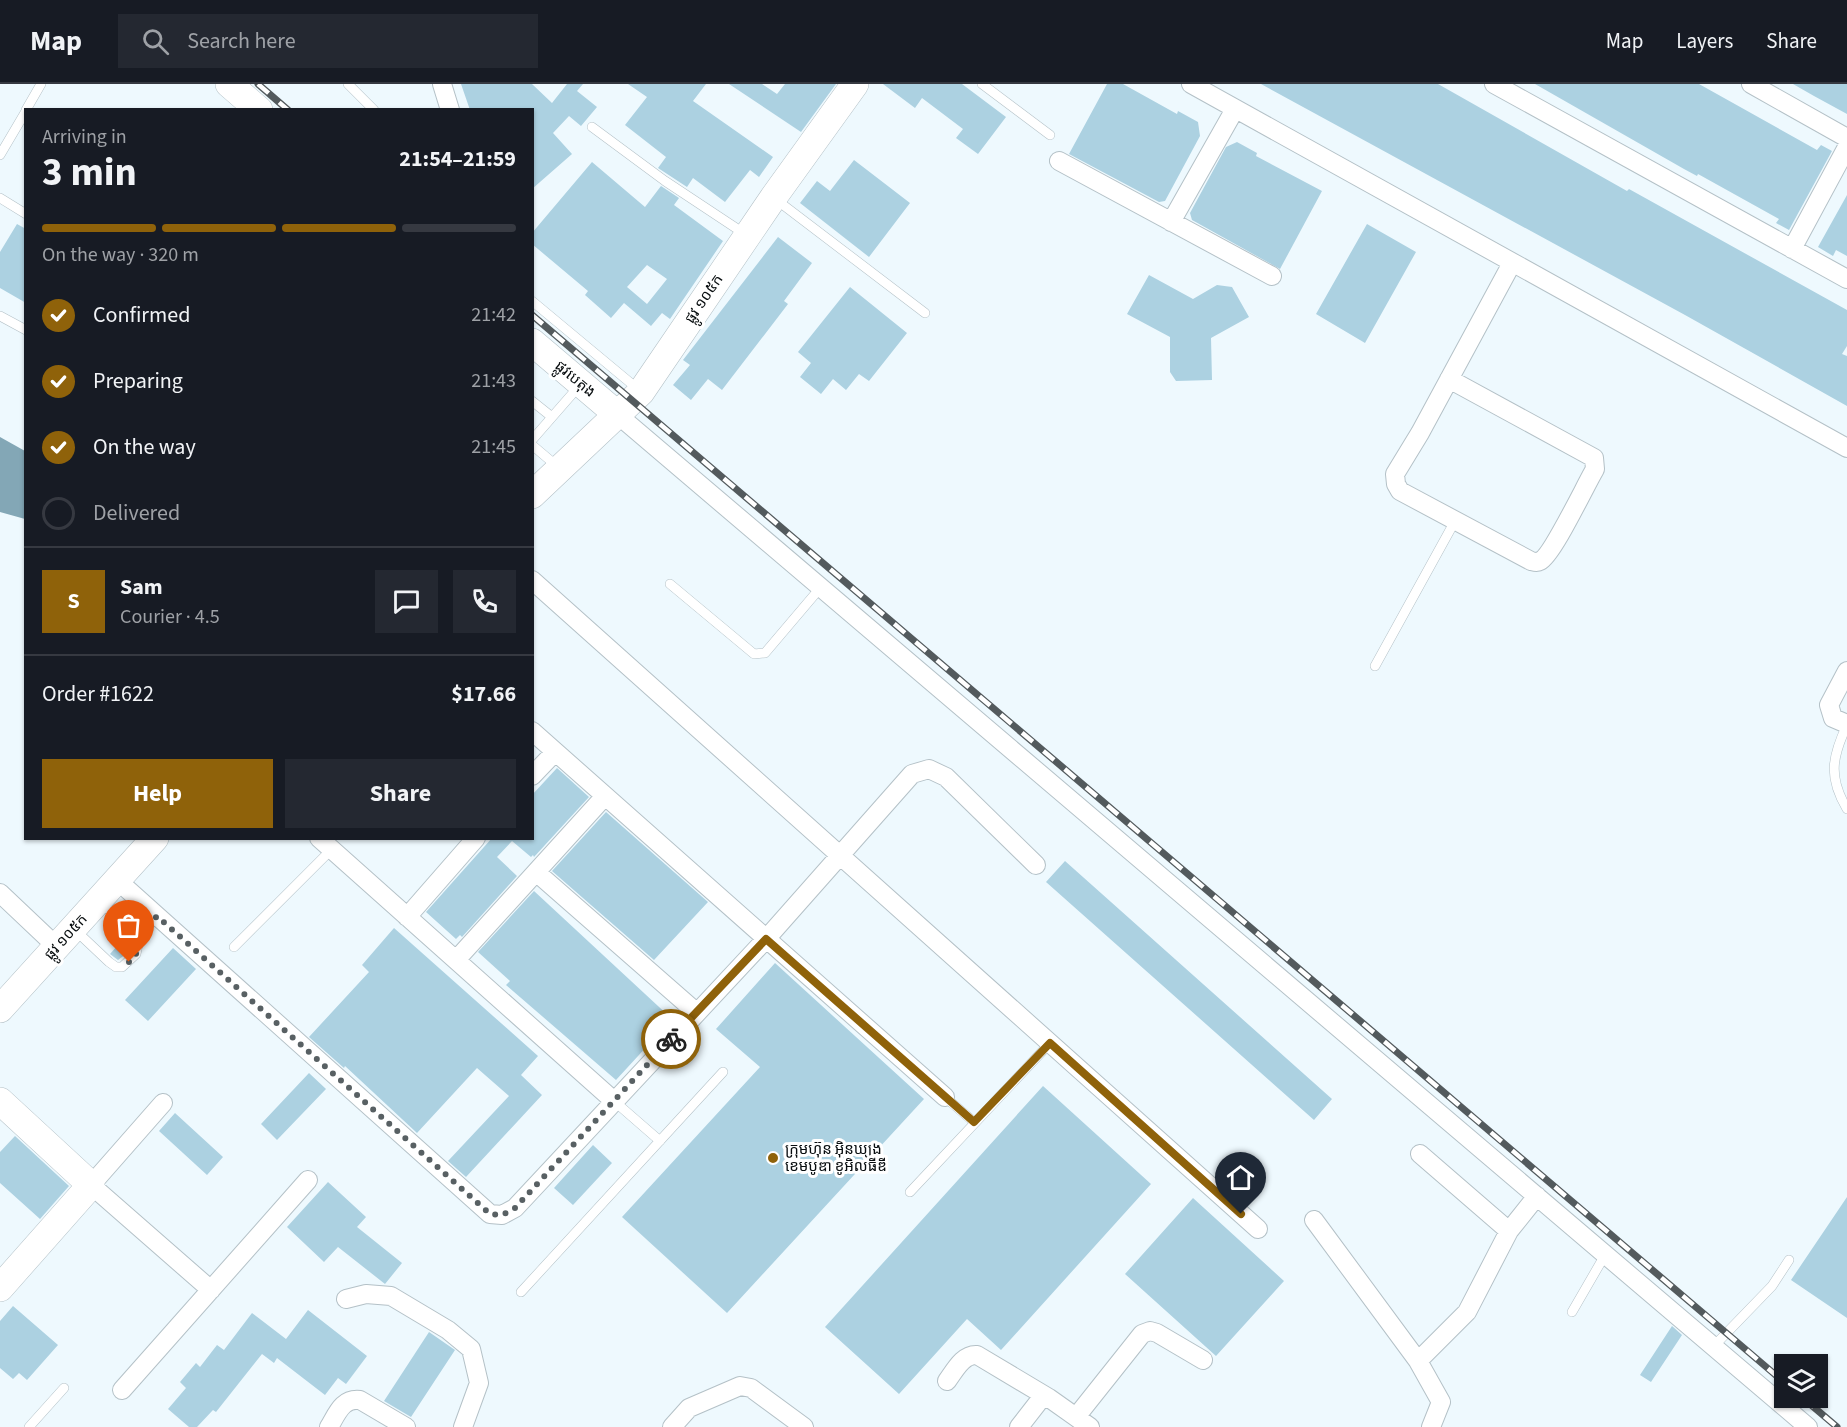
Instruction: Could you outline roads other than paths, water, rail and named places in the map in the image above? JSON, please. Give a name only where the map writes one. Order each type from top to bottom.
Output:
[{"type":"main road","points":[[229,84],[257,108]]},
{"type":"main road","name":"ផ្លូវ ១០៥ក","points":[[534,493],[641,392],[773,198],[855,84]]},
{"type":"main road","name":"ផ្លូវបេតុង","points":[[534,347],[618,415]]},
{"type":"main road","name":"ផ្លូវ ១០៥ក","points":[[0,1010],[153,840]]},
{"type":"main road","points":[[0,1101],[92,1185],[0,1288]]},
{"type":"street","points":[[442,84],[449,108]]},
{"type":"street","points":[[1191,84],[1847,448]]},
{"type":"street","points":[[1494,84],[1847,279]]},
{"type":"street","points":[[1750,84],[1847,138]]},
{"type":"street","points":[[1171,222],[1235,109]]},
{"type":"street","points":[[1792,249],[1847,147]]},
{"type":"street","points":[[1059,161],[1272,276]]},
{"type":"street","points":[[1449,379],[1591,456],[1595,470],[1543,560],[1531,561],[1400,491],[1396,484],[1395,474],[1512,262]]},
{"type":"street","points":[[618,415],[1713,1347],[1786,1420],[1808,1427]]},
{"type":"street","points":[[534,582],[1258,1229]]},
{"type":"street","points":[[1847,671],[1829,705],[1833,718],[1847,724]]},
{"type":"street","points":[[534,733],[945,1097]]},
{"type":"street","points":[[534,774],[555,752]]},
{"type":"street","points":[[117,880],[490,1214],[502,1215],[515,1208],[766,939],[912,774],[929,769],[946,777],[1036,865]]},
{"type":"street","points":[[456,960],[605,796]]},
{"type":"street","points":[[407,916],[474,840]]},
{"type":"street","points":[[325,844],[614,1101]]},
{"type":"street","points":[[536,872],[696,1012]]},
{"type":"street","points":[[0,893],[65,938]]},
{"type":"street","points":[[163,1103],[92,1185],[211,1290]]},
{"type":"street","points":[[1420,1154],[1509,1231]]},
{"type":"street","points":[[122,1390],[308,1180]]},
{"type":"street","points":[[1418,1360],[1467,1312],[1509,1231],[1537,1197]]},
{"type":"street","points":[[1314,1220],[1418,1360],[1441,1402],[1431,1427]]},
{"type":"street","points":[[346,1299],[366,1294],[391,1296],[448,1330],[471,1349],[479,1383],[463,1427]]},
{"type":"street","points":[[947,1381],[964,1359],[970,1355],[977,1355],[1049,1398],[1083,1422],[1142,1334],[1150,1331],[1157,1333],[1203,1360]]},
{"type":"street","points":[[672,1427],[689,1408],[740,1386],[751,1388],[804,1427]]},
{"type":"street","points":[[1019,1427],[1040,1400],[1049,1398]]},
{"type":"street","points":[[329,1427],[345,1402],[351,1399],[360,1400],[406,1427]]},
{"type":"lane","points":[[27,108],[41,84]]},
{"type":"lane","points":[[348,84],[372,108]]},
{"type":"lane","points":[[982,84],[1050,135]]},
{"type":"lane","points":[[0,155],[24,113]]},
{"type":"lane","points":[[592,127],[665,181],[748,235]]},
{"type":"lane","points":[[0,198],[24,213]]},
{"type":"lane","points":[[773,198],[925,313]]},
{"type":"lane","points":[[534,303],[641,392]]},
{"type":"lane","points":[[0,316],[24,329]]},
{"type":"lane","points":[[534,438],[581,384]]},
{"type":"lane","points":[[534,403],[552,417]]},
{"type":"lane","points":[[534,447],[560,469]]},
{"type":"lane","points":[[1375,666],[1455,521]]},
{"type":"lane","points":[[670,584],[754,654],[765,653],[821,588]]},
{"type":"lane","points":[[1847,724],[1836,749],[1834,774],[1841,799],[1847,809]]},
{"type":"lane","points":[[234,947],[325,844]]},
{"type":"lane","points":[[98,902],[140,935]]},
{"type":"lane","points":[[65,938],[116,967],[122,967],[136,954],[140,935],[157,916]]},
{"type":"lane","points":[[910,1192],[1050,1043]]},
{"type":"lane","points":[[521,1292],[723,1072]]},
{"type":"lane","points":[[945,1097],[974,1122]]},
{"type":"lane","points":[[614,1101],[660,1141]]},
{"type":"lane","points":[[1572,1312],[1605,1255]]},
{"type":"lane","points":[[1713,1347],[1772,1286],[1789,1260]]},
{"type":"lane","points":[[28,1427],[64,1388]]},
{"type":"water","points":[[0,437],[24,450],[24,519],[0,512]]},
{"type":"railway","points":[[258,84],[286,108]]},
{"type":"railway","points":[[534,317],[1774,1374]]},
{"type":"railway","points":[[1815,1408],[1837,1427]]},
{"type":"place","name":"ក្រុមហ៊ុន អ៊ិនឃ្យុង ខេមបូឌា ខូអិលធីឌី","points":[[773,1158]]}]
